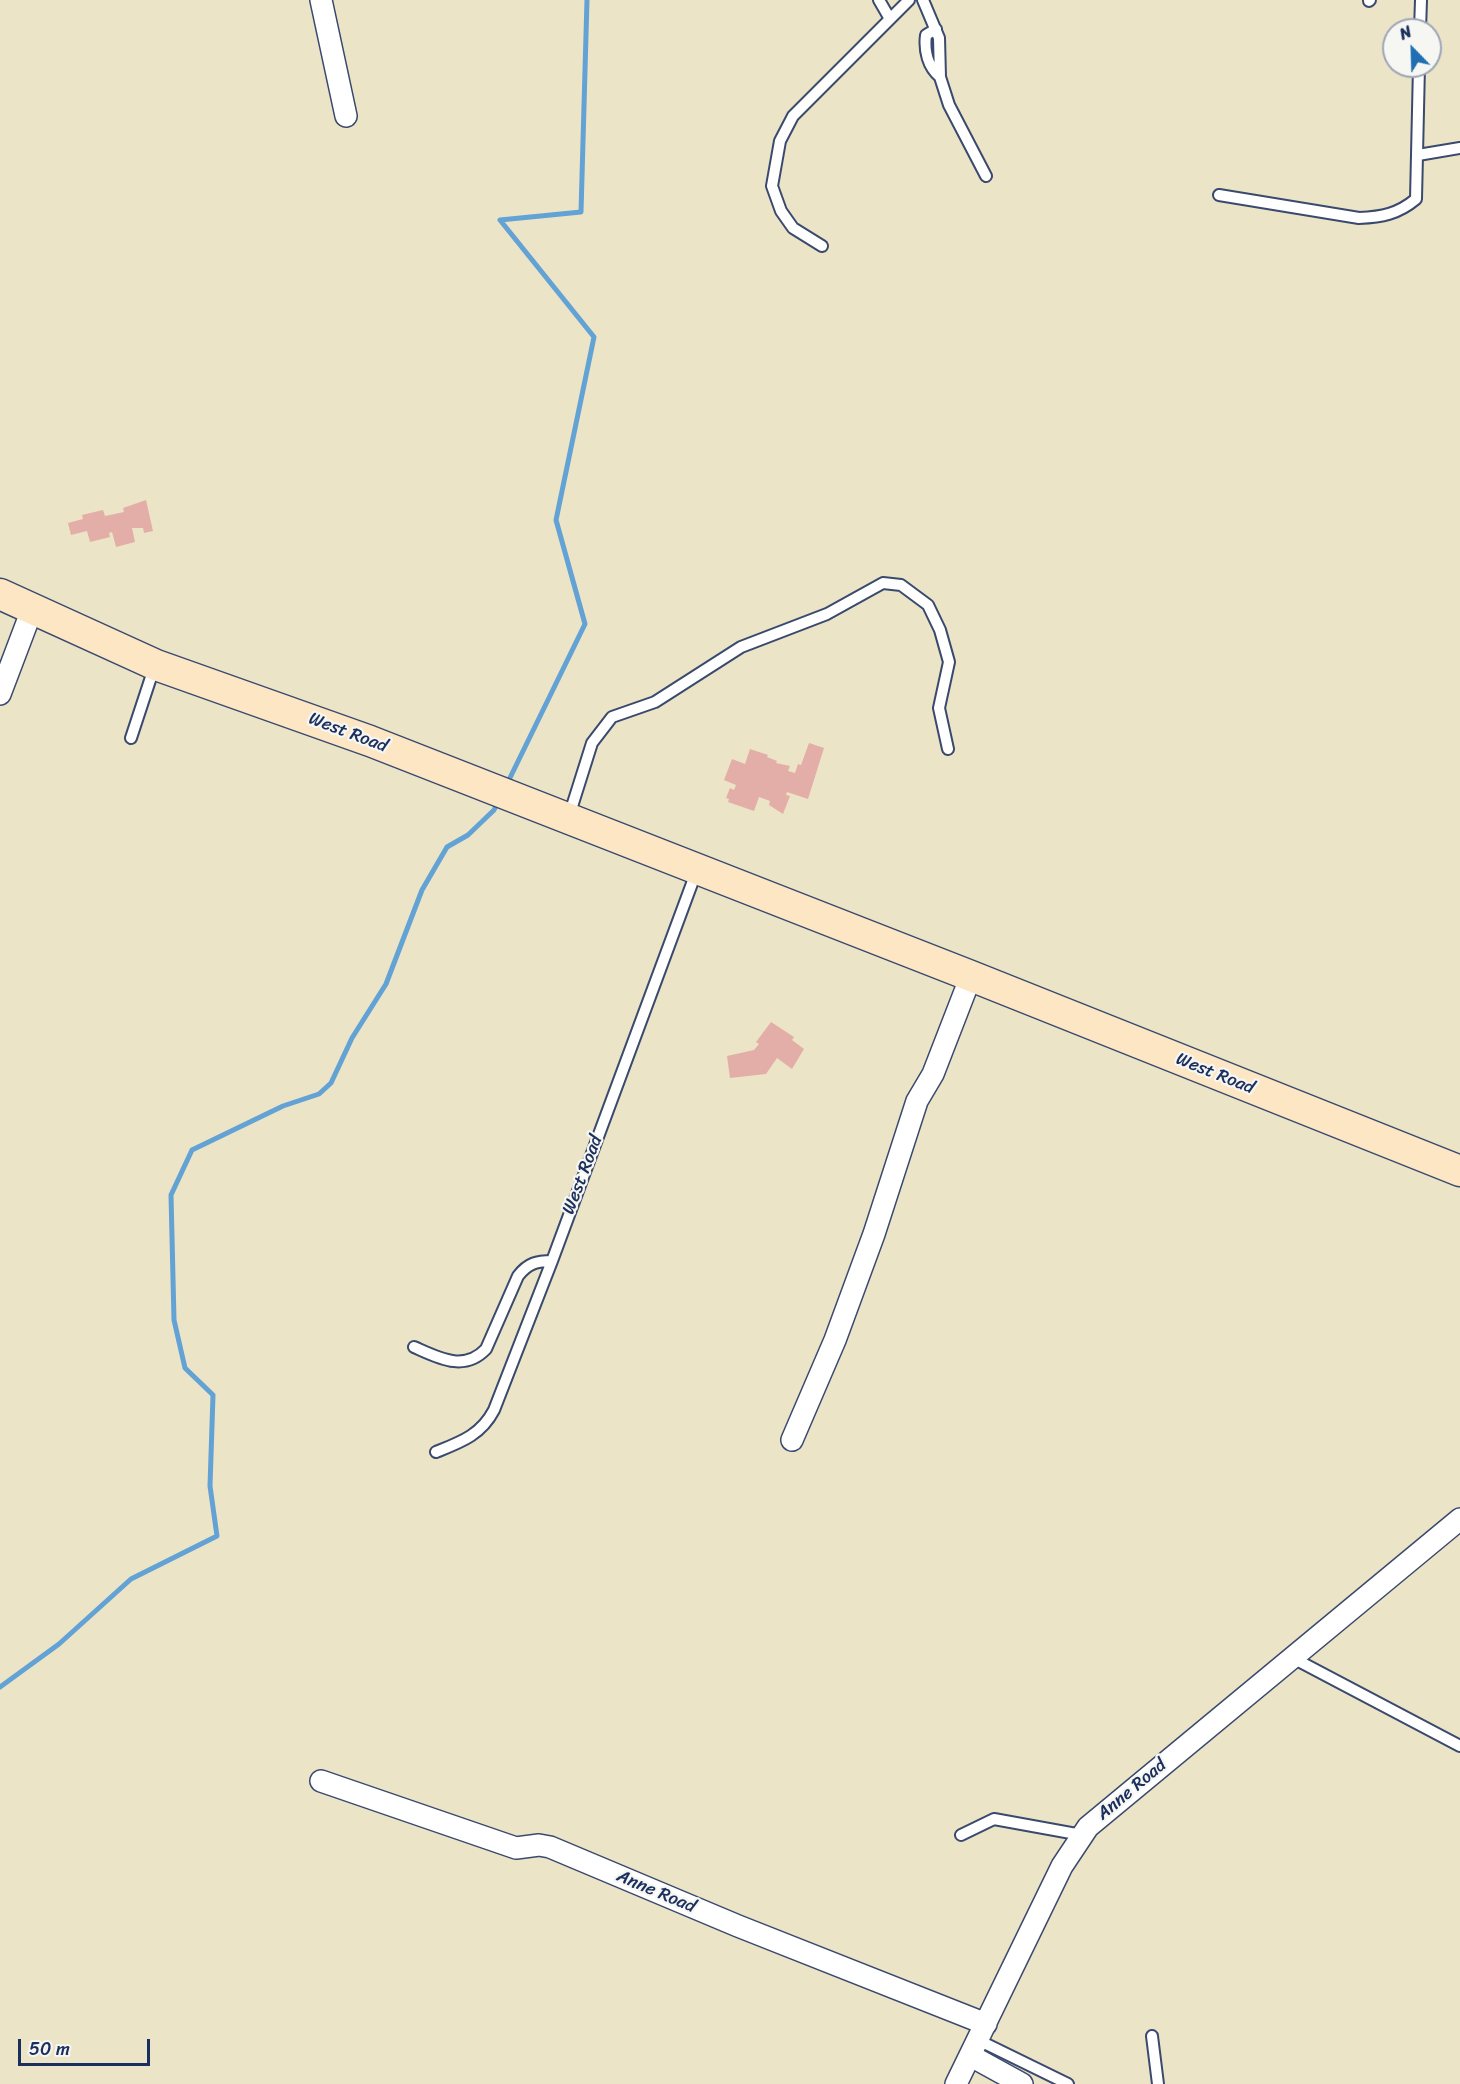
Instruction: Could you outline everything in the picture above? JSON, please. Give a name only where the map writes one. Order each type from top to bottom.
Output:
[{"type":"street","points":[[321,0],[346,116]]},
{"type":"street","name":"West Road","points":[[0,594],[33,607],[156,665],[292,711],[971,976],[1460,1171]]},
{"type":"street","points":[[0,694],[33,607]]},
{"type":"street","points":[[792,1440],[859,1277],[916,1101],[933,1074],[971,976]]},
{"type":"street","name":"Anne Road","points":[[956,2084],[1062,1866],[1082,1835],[1123,1796],[1460,1519]]},
{"type":"street","name":"Anne Road","points":[[321,1781],[516,1848],[539,1845],[550,1847],[738,1926],[978,2040],[1022,2084]]},
{"type":"lane","points":[[879,0],[890,19]]},
{"type":"lane","points":[[822,246],[793,228],[781,211],[772,186],[780,141],[793,116],[909,0]]},
{"type":"lane","points":[[923,0],[936,29],[926,35],[929,64],[940,76],[958,125],[986,176]]},
{"type":"lane","points":[[1420,18],[1421,0]]},
{"type":"lane","points":[[1219,195],[1359,218],[1381,217],[1402,210],[1416,199],[1419,78]]},
{"type":"lane","points":[[1418,155],[1460,148]]},
{"type":"lane","points":[[568,819],[592,743],[612,717],[655,702],[741,647],[827,614],[883,583],[901,585],[928,605],[940,630],[949,663],[939,708],[948,749]]},
{"type":"lane","points":[[131,738],[156,665]]},
{"type":"lane","name":"West Road","points":[[436,1452],[470,1438],[488,1421],[552,1261],[698,870]]},
{"type":"lane","points":[[414,1347],[457,1363],[478,1357],[486,1349],[518,1276],[525,1267],[537,1262],[552,1261]]},
{"type":"lane","points":[[1291,1656],[1460,1746]]},
{"type":"lane","points":[[961,1835],[994,1819],[1082,1835]]},
{"type":"lane","points":[[1152,2037],[1158,2084]]},
{"type":"lane","points":[[978,2040],[1068,2084]]},
{"type":"building","points":[[146,500],[153,531],[144,533],[143,528],[132,528],[135,542],[116,547],[112,532],[109,533],[110,537],[90,542],[87,531],[71,535],[68,523],[83,519],[82,515],[103,510],[105,516],[124,512],[123,508]]},
{"type":"building","points":[[809,743],[824,748],[808,799],[787,792],[786,795],[790,796],[783,814],[769,805],[770,801],[759,797],[754,811],[728,802],[729,799],[726,798],[730,788],[734,790],[736,785],[724,780],[732,759],[745,764],[750,749],[768,755],[767,757],[777,761],[776,763],[790,766],[788,771],[795,773],[798,764],[801,765]]},
{"type":"building","points":[[771,1022],[794,1037],[792,1040],[804,1049],[792,1069],[777,1058],[766,1074],[730,1078],[727,1056],[754,1050],[759,1044],[756,1042]]},
{"type":"waterway","points":[[506,786],[585,624],[556,520],[594,337],[500,220],[581,212],[587,0]]},
{"type":"waterway","points":[[0,1687],[59,1644],[131,1579],[217,1536],[210,1486],[213,1395],[185,1368],[174,1320],[171,1195],[192,1150],[283,1106],[319,1094],[331,1083],[352,1038],[386,984],[422,890],[447,847],[468,835],[494,810],[498,802]]}]
